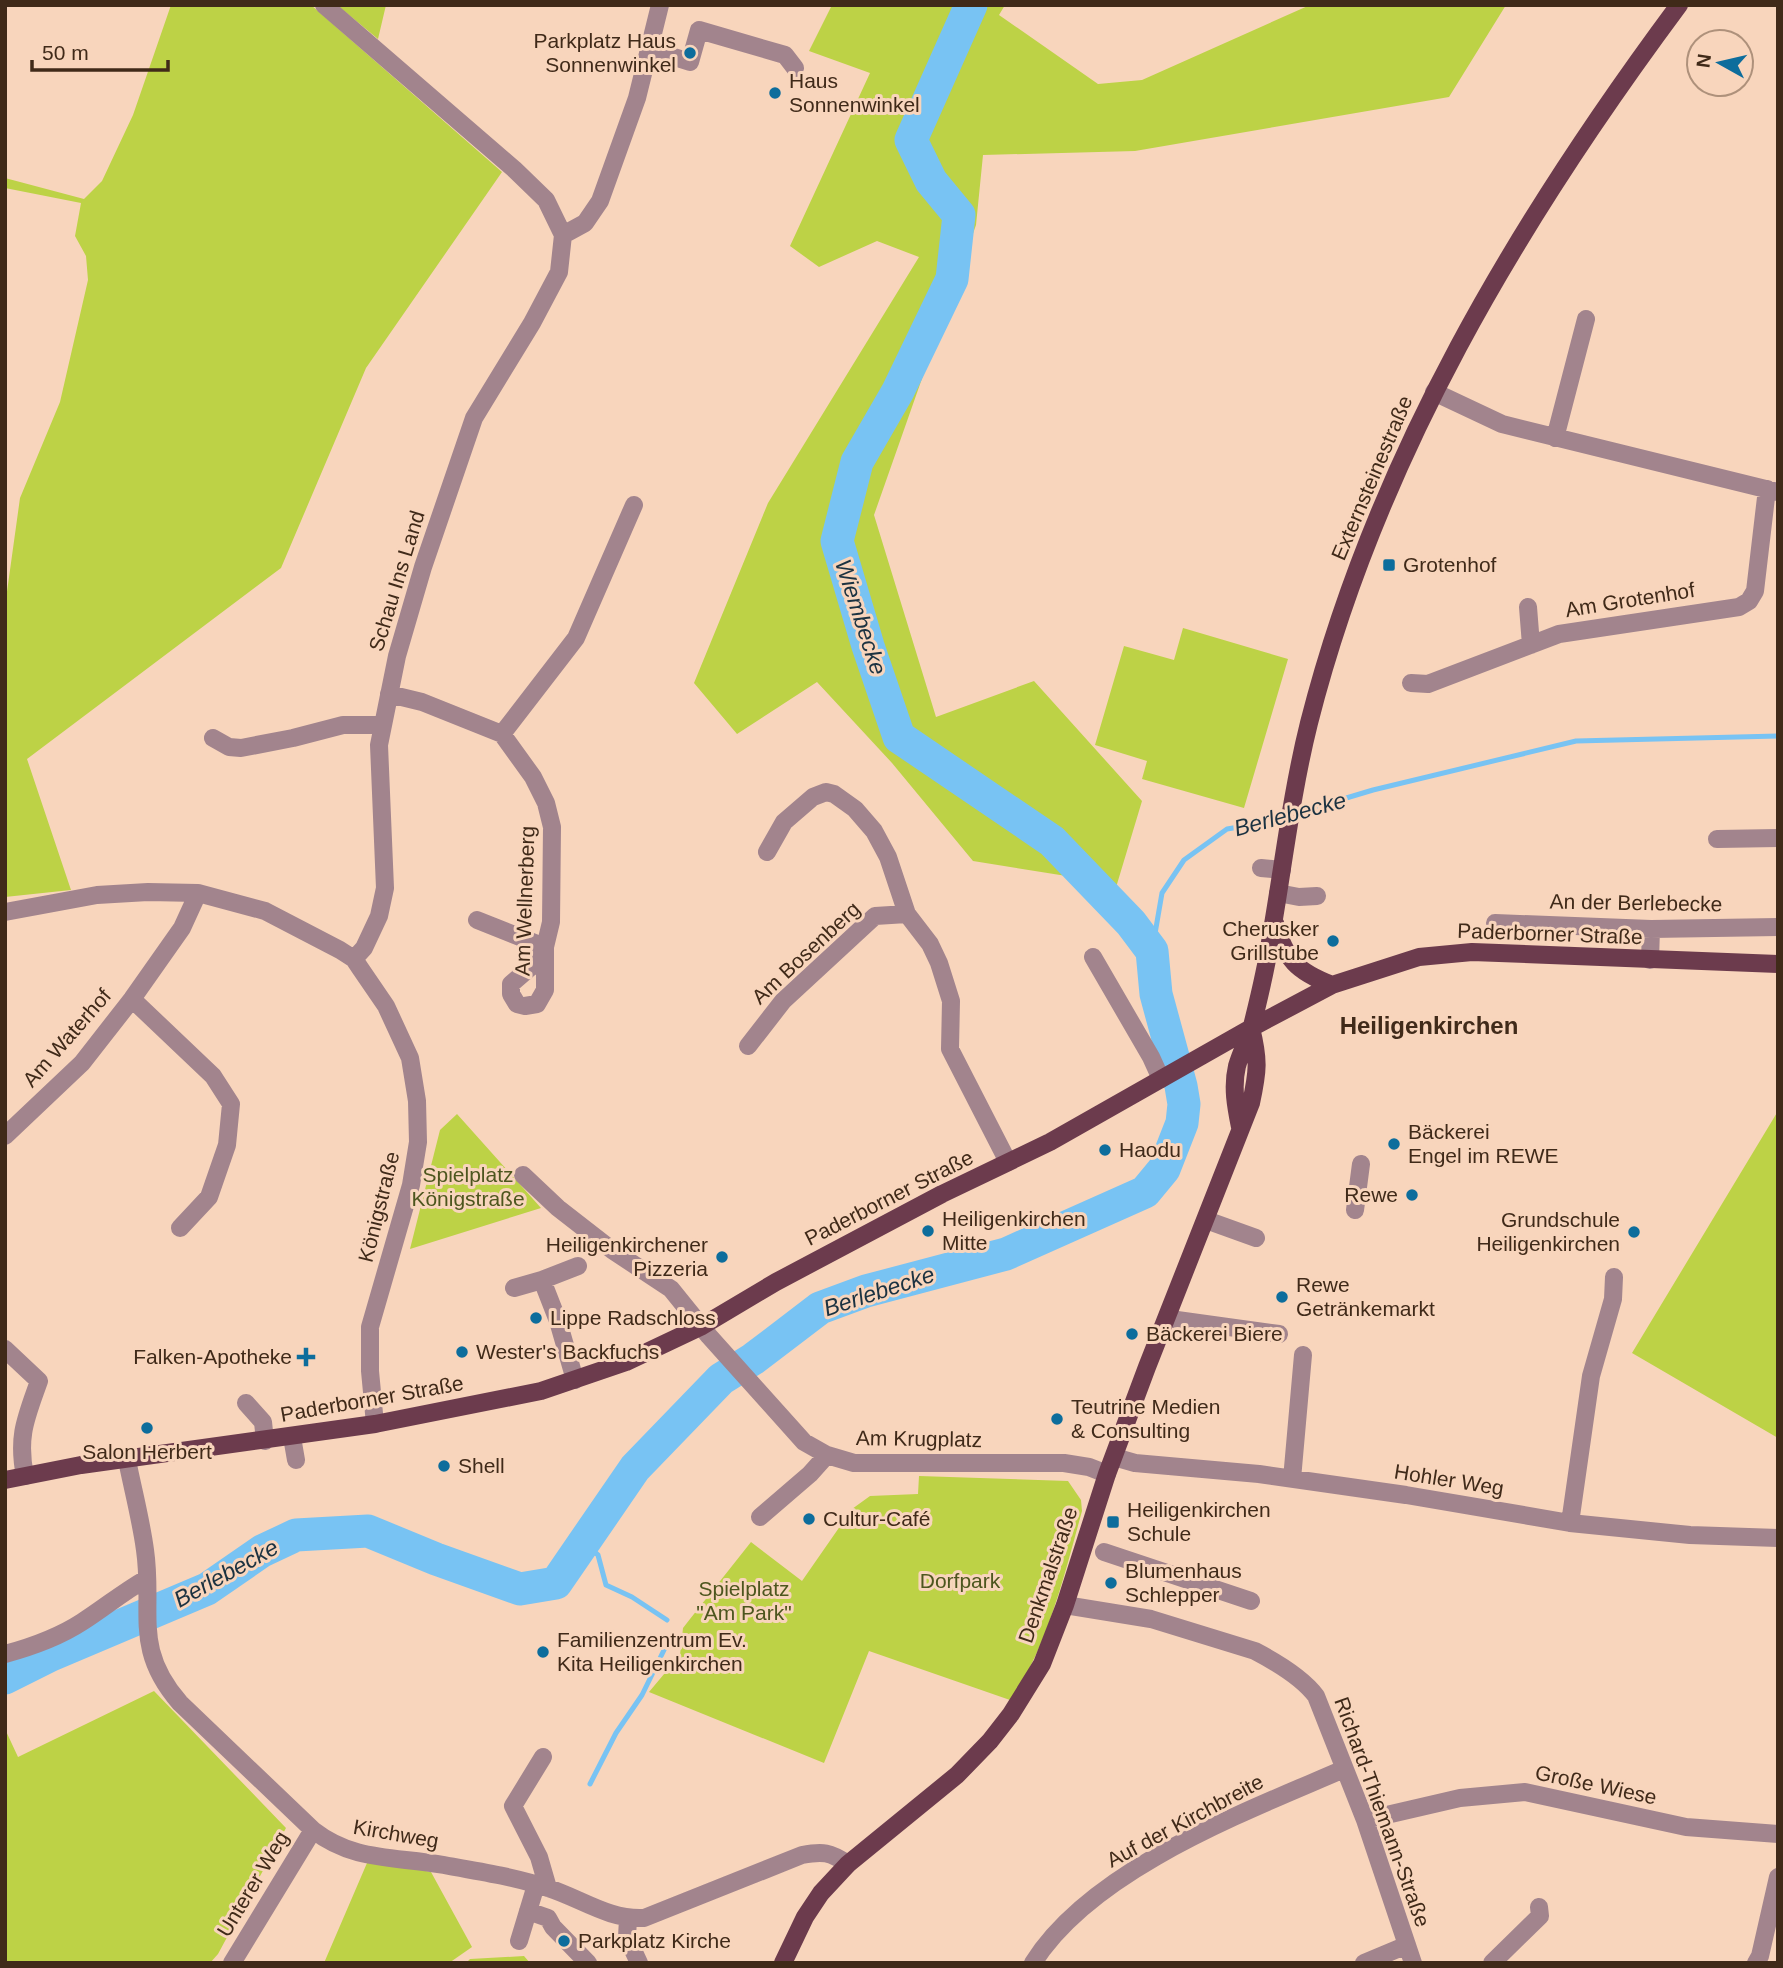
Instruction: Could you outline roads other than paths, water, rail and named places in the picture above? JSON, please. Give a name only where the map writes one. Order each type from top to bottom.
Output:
[{"type":"main road","name":"Externsteinestraße","points":[[1251,1028],[1266,970],[1308,725],[1339,620],[1378,515],[1434,392],[1477,312],[1573,153],[1679,5]]},
{"type":"main road","points":[[1274,920],[1285,953],[1295,966],[1309,976],[1332,985]]},
{"type":"main road","name":"Paderborner Straße","points":[[5,1480],[81,1465],[375,1424],[541,1391],[626,1362],[702,1326],[776,1282],[916,1207],[1050,1142],[1332,985],[1419,957],[1463,952],[1778,964]]},
{"type":"main road","name":"Denkmalstraße","points":[[783,1963],[805,1917],[821,1893],[848,1864],[957,1775],[990,1741],[1011,1714],[1041,1664],[1065,1605],[1111,1465],[1251,1103],[1258,1074],[1258,1058],[1251,1028]]},
{"type":"street","points":[[324,5],[514,169],[546,200],[563,235],[585,223],[600,201],[638,98],[660,5]]},
{"type":"street","points":[[649,54],[671,56],[690,62],[699,30],[785,55],[795,68]]},
{"type":"street","name":"Schau Ins Land","points":[[354,959],[364,948],[379,916],[385,888],[379,746],[397,656],[423,567],[474,418],[532,323],[559,272],[563,235]]},
{"type":"street","points":[[1555,438],[1586,319]]},
{"type":"street","name":"Am Grotenhof","points":[[1411,683],[1428,684],[1559,634],[1739,607],[1749,601],[1755,591],[1773,490],[1502,424],[1434,392]]},
{"type":"street","points":[[389,694],[422,702],[502,734],[576,638],[634,505]]},
{"type":"street","points":[[1528,607],[1531,645]]},
{"type":"street","points":[[212,738],[229,747],[241,748],[343,725],[383,725]]},
{"type":"street","name":"Am Wellnerberg","points":[[502,734],[547,803],[552,827],[551,922],[540,959],[511,984],[511,994],[517,1004],[531,1006],[541,999],[545,990],[545,947]]},
{"type":"street","points":[[767,852],[784,822],[813,797],[826,792],[834,794],[855,809],[874,831],[888,857],[906,914],[930,944],[939,963],[951,1001],[950,1049],[1009,1162]]},
{"type":"street","points":[[1717,839],[1778,838]]},
{"type":"street","points":[[1261,868],[1282,870]]},
{"type":"street","name":"Königstraße","points":[[5,912],[97,895],[198,893],[265,911],[354,959],[386,1006],[410,1058],[417,1101],[418,1142],[411,1185],[370,1327],[370,1371],[375,1424]]},
{"type":"street","name":"Am Waterhof","points":[[5,1136],[82,1063],[182,928],[198,893]]},
{"type":"street","points":[[1279,893],[1299,897],[1317,896]]},
{"type":"street","name":"Am Bosenberg","points":[[748,1046],[783,1001],[875,916],[906,914]]},
{"type":"street","points":[[477,920],[545,947]]},
{"type":"street","name":"An der Berlebecke","points":[[1495,923],[1651,929],[1778,927]]},
{"type":"street","points":[[1650,960],[1651,929]]},
{"type":"street","points":[[1093,957],[1161,1079]]},
{"type":"street","name":"Am Waterhof","points":[[132,999],[213,1076],[231,1104],[227,1145],[209,1197],[180,1228]]},
{"type":"street","points":[[1355,1210],[1362,1164]]},
{"type":"street","points":[[523,1175],[558,1208],[612,1250],[671,1289],[702,1326]]},
{"type":"street","points":[[1206,1220],[1256,1238]]},
{"type":"street","points":[[514,1288],[578,1266]]},
{"type":"street","points":[[1570,1523],[1591,1376],[1613,1298],[1614,1276]]},
{"type":"street","points":[[542,1280],[558,1321],[575,1380]]},
{"type":"street","points":[[1168,1315],[1177,1320],[1279,1334]]},
{"type":"street","name":"Am Krugplatz","points":[[702,1326],[804,1442],[827,1455],[854,1463],[1064,1463],[1088,1467],[1111,1465]]},
{"type":"street","points":[[5,1349],[39,1381],[14,1429],[25,1476]]},
{"type":"street","points":[[1292,1479],[1303,1355]]},
{"type":"street","points":[[246,1403],[263,1422],[265,1441]]},
{"type":"street","points":[[292,1437],[296,1460]]},
{"type":"street","points":[[760,1517],[810,1474],[827,1455]]},
{"type":"street","name":"Kirchweg","points":[[127,1460],[145,1549],[146,1631],[163,1682],[176,1698],[313,1830],[331,1844],[355,1853],[443,1865],[549,1889],[636,1919]]},
{"type":"street","name":"Hohler Weg","points":[[1111,1465],[1135,1463],[1197,1467],[1292,1479],[1570,1523],[1690,1535],[1778,1538]]},
{"type":"street","points":[[1104,1552],[1251,1601]]},
{"type":"street","points":[[5,1654],[30,1647],[80,1624],[108,1602],[146,1585]]},
{"type":"street","name":"Richard-Thiemann-Straße","points":[[1065,1605],[1151,1619],[1255,1651],[1310,1688],[1316,1696],[1365,1820],[1413,1963]]},
{"type":"street","points":[[543,1757],[513,1806],[539,1857],[549,1889],[548,1918],[588,1963]]},
{"type":"street","name":"Auf der Kirchbreite","points":[[1033,1963],[1064,1923],[1119,1880],[1215,1826],[1344,1769]]},
{"type":"street","name":"Große Wiese","points":[[1365,1820],[1460,1798],[1525,1792],[1686,1826],[1778,1834]]},
{"type":"street","name":"Unterer Weg","points":[[232,1963],[313,1830]]},
{"type":"street","points":[[639,1963],[627,1937],[636,1919],[802,1855],[820,1852],[834,1855],[848,1864]]},
{"type":"street","points":[[1761,1961],[1778,1877]]},
{"type":"street","points":[[519,1941],[528,1911],[549,1889]]},
{"type":"street","points":[[1492,1963],[1540,1916],[1539,1907]]},
{"type":"street","points":[[528,1911],[548,1918]]},
{"type":"street","points":[[1364,1963],[1407,1945]]},
{"type":"waterway","name":"Berlebecke","points":[[5,1678],[51,1655],[207,1589],[262,1551],[296,1535],[368,1531],[520,1589],[556,1583],[635,1468],[721,1379],[753,1359],[820,1308],[866,1291],[1006,1254],[1145,1192],[1164,1169],[1182,1123],[1184,1104],[1156,994],[1152,951],[1131,923],[1052,841],[899,737],[868,646],[837,541],[857,462],[898,391],[952,279],[959,215],[931,181],[911,140],[971,5]]},
{"type":"waterway","name":"Berlebecke","points":[[1152,951],[1162,893],[1184,860],[1227,829],[1263,823],[1373,790],[1576,741],[1778,736]]},
{"type":"waterway","points":[[583,1542],[598,1555],[606,1585],[632,1597],[667,1620]]},
{"type":"waterway","points":[[590,1784],[616,1733],[642,1695],[664,1650]]},
{"type":"waterway","points":[[618,1939],[624,1950]]},
{"type":"place","name":"Parkplatz Haus Sonnenwinkel","points":[[690,53]]},
{"type":"place","name":"Haus Sonnenwinkel","points":[[775,93]]},
{"type":"place","name":"Grotenhof","points":[[1389,565]]},
{"type":"place","name":"Cherusker Grillstube","points":[[1333,941]]},
{"type":"place","name":"Bäckerei Engel im REWE","points":[[1394,1144]]},
{"type":"place","name":"Haodu","points":[[1105,1150]]},
{"type":"place","name":"Rewe","points":[[1412,1195]]},
{"type":"place","name":"Heiligenkirchen Mitte","points":[[928,1231]]},
{"type":"place","name":"Grundschule Heiligenkirchen","points":[[1634,1232]]},
{"type":"place","name":"Heiligenkirchener Pizzeria","points":[[722,1257]]},
{"type":"place","name":"Rewe Getränkemarkt","points":[[1282,1297]]},
{"type":"place","name":"Lippe Radschloss","points":[[536,1318]]},
{"type":"place","name":"Bäckerei Biere","points":[[1132,1334]]},
{"type":"place","name":"Wester's Backfuchs","points":[[462,1352]]},
{"type":"place","name":"Falken-Apotheke","points":[[306,1357]]},
{"type":"place","name":"Teutrine Medien & Consulting","points":[[1057,1419]]},
{"type":"place","name":"Salon Herbert","points":[[147,1428]]},
{"type":"place","name":"Shell","points":[[444,1466]]},
{"type":"place","name":"Cultur-Café","points":[[809,1519]]},
{"type":"place","name":"Heiligenkirchen Schule","points":[[1113,1522]]},
{"type":"place","name":"Blumenhaus Schlepper","points":[[1111,1583]]},
{"type":"place","name":"Familienzentrum Ev. Kita Heiligenkirchen","points":[[543,1652]]},
{"type":"place","name":"Parkplatz Kirche","points":[[564,1941]]},
{"type":"district","name":"Heiligenkirchen","points":[[1429,1026]]},
{"type":"water label","name":"Wiembecke","points":[[861,617]]},
{"type":"park label","name":"Spielplatz Königstraße","points":[[468,1187]]},
{"type":"park label","name":"Dorfpark","points":[[960,1581]]},
{"type":"park label","name":"Spielplatz \"Am Park\"","points":[[744,1601]]}]
